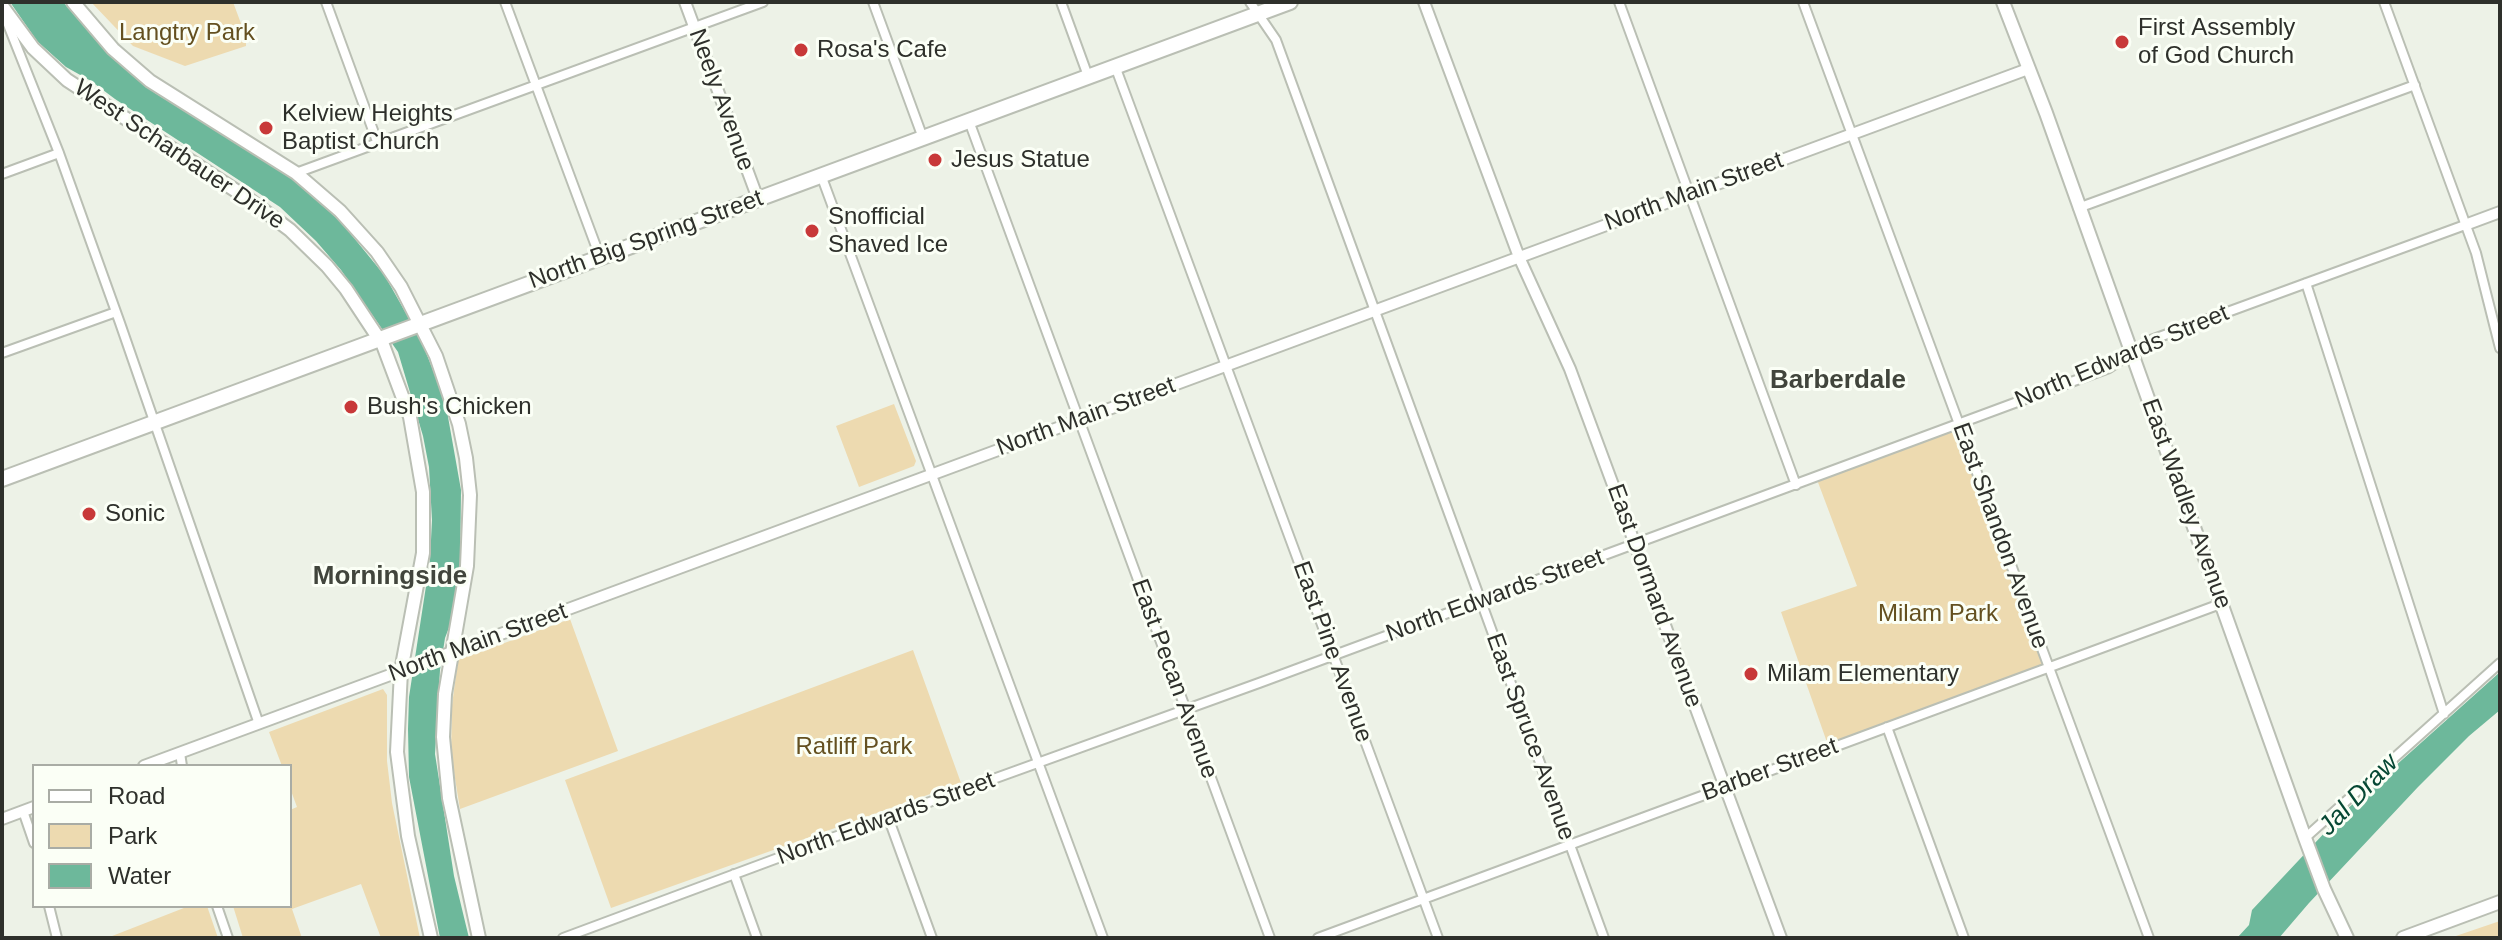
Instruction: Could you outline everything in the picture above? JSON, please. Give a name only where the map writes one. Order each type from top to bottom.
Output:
[{"type":"highway","name":"North Big Spring Street","points":[[2,479],[969,121],[1115,66],[1254,8],[1290,2]]},
{"type":"main road","name":"West Scharbauer Drive","points":[[73,2],[113,49],[150,81],[296,173],[340,211],[372,247],[401,287],[436,356],[454,406],[468,476],[471,513],[468,557],[443,716],[449,798],[479,938]]},
{"type":"main road","name":"East Wadley Avenue","points":[[2003,2],[2046,113],[2305,838],[2347,938]]},
{"type":"main road","name":"West Scharbauer Drive","points":[[2,7],[33,48],[67,80],[247,198],[290,230],[337,278],[379,340],[394,371],[410,417],[423,492],[423,553],[401,671],[397,743],[408,836],[431,938]]},
{"type":"main road","points":[[2403,938],[2500,902]]},
{"type":"street","points":[[326,2],[378,144]]},
{"type":"street","points":[[505,2],[600,257]]},
{"type":"street","name":"Neely Avenue","points":[[685,2],[758,199]]},
{"type":"street","points":[[296,173],[763,2]]},
{"type":"street","points":[[873,2],[923,138]]},
{"type":"street","points":[[1061,2],[1088,76]]},
{"type":"street","name":"East Dormard Avenue","points":[[1424,2],[1519,257],[1570,369],[1781,938]]},
{"type":"street","points":[[1619,2],[1796,485]]},
{"type":"street","name":"East Shandon Avenue","points":[[1803,2],[2149,938]]},
{"type":"street","points":[[2384,2],[2476,253],[2500,348]]},
{"type":"street","points":[[2,7],[116,312],[259,724]]},
{"type":"street","name":"East Spruce Avenue","points":[[1254,8],[1276,40],[1604,938]]},
{"type":"street","name":"East Pine Avenue","points":[[1115,66],[1438,938]]},
{"type":"street","name":"North Main Street","points":[[150,764],[2028,69]]},
{"type":"street","points":[[2078,208],[2415,85]]},
{"type":"street","name":"East Pecan Avenue","points":[[969,121],[1270,938]]},
{"type":"street","points":[[2,174],[59,153]]},
{"type":"street","points":[[821,175],[1103,938]]},
{"type":"street","points":[[2465,225],[2500,212]]},
{"type":"street","name":"North Edwards Street","points":[[563,938],[589,933],[734,874],[1958,425],[2109,368],[2151,340],[2465,225]]},
{"type":"street","points":[[2306,283],[2444,714]]},
{"type":"street","points":[[2,353],[116,312]]},
{"type":"street","name":"Barber Street","points":[[1318,938],[2223,603]]},
{"type":"street","points":[[2305,838],[2500,663]]},
{"type":"street","points":[[1887,727],[1964,938]]},
{"type":"street","points":[[180,753],[182,764]]},
{"type":"street","points":[[2,819],[28,809],[32,832]]},
{"type":"street","points":[[888,817],[932,938]]},
{"type":"street","points":[[734,874],[757,938]]},
{"type":"street","points":[[50,908],[57,938]]},
{"type":"street","points":[[218,908],[228,938]]},
{"type":"green space","name":"Langtry Park","points":[[91,2],[233,2],[246,37],[246,46],[185,66],[133,46]]},
{"type":"green space","points":[[894,404],[916,461],[914,466],[859,487],[836,426]]},
{"type":"green space","name":"Milam Park","points":[[1958,425],[2048,667],[1829,748],[1781,612],[1857,586],[1816,477]]},
{"type":"green space","points":[[570,619],[618,751],[460,809],[451,754],[452,705],[458,660]]},
{"type":"green space","name":"Ratliff Park","points":[[913,650],[961,783],[611,908],[565,780]]},
{"type":"green space","points":[[383,689],[387,695],[387,761],[392,803],[420,938],[381,938],[361,884],[292,909],[302,938],[243,938],[234,908],[292,908],[292,809],[297,807],[292,793],[292,764],[281,764],[269,732]]},
{"type":"green space","points":[[184,908],[208,908],[218,938],[107,938]]},
{"type":"green space","points":[[2500,921],[2500,938],[2450,938],[2494,923]]},
{"type":"water","points":[[10,2],[63,2],[109,54],[155,93],[291,177],[341,222],[385,276],[421,340],[445,400],[461,490],[460,577],[440,670],[435,754],[454,876],[469,938],[440,938],[409,777],[409,697],[430,560],[432,520],[429,467],[423,436],[398,352],[341,270],[280,207],[66,67],[37,41]]},
{"type":"water","points":[[2500,672],[2500,710],[2418,787],[2279,938],[2237,938],[2249,925],[2252,910],[2345,811]]},
{"type":"place","name":"First Assembly of God Church","points":[[2122,42]]},
{"type":"place","name":"Rosa's Cafe","points":[[801,50]]},
{"type":"place","name":"Kelview Heights Baptist Church","points":[[266,128]]},
{"type":"place","name":"Jesus Statue","points":[[935,160]]},
{"type":"place","name":"Snofficial Shaved Ice","points":[[812,231]]},
{"type":"place","name":"Bush's Chicken","points":[[351,407]]},
{"type":"place","name":"Sonic","points":[[89,514]]},
{"type":"place","name":"Milam Elementary","points":[[1751,674]]},
{"type":"district","name":"Barberdale","points":[[1838,381]]},
{"type":"district","name":"Morningside","points":[[390,577]]},
{"type":"water label","name":"Jal Draw","points":[[2359,795]]}]
